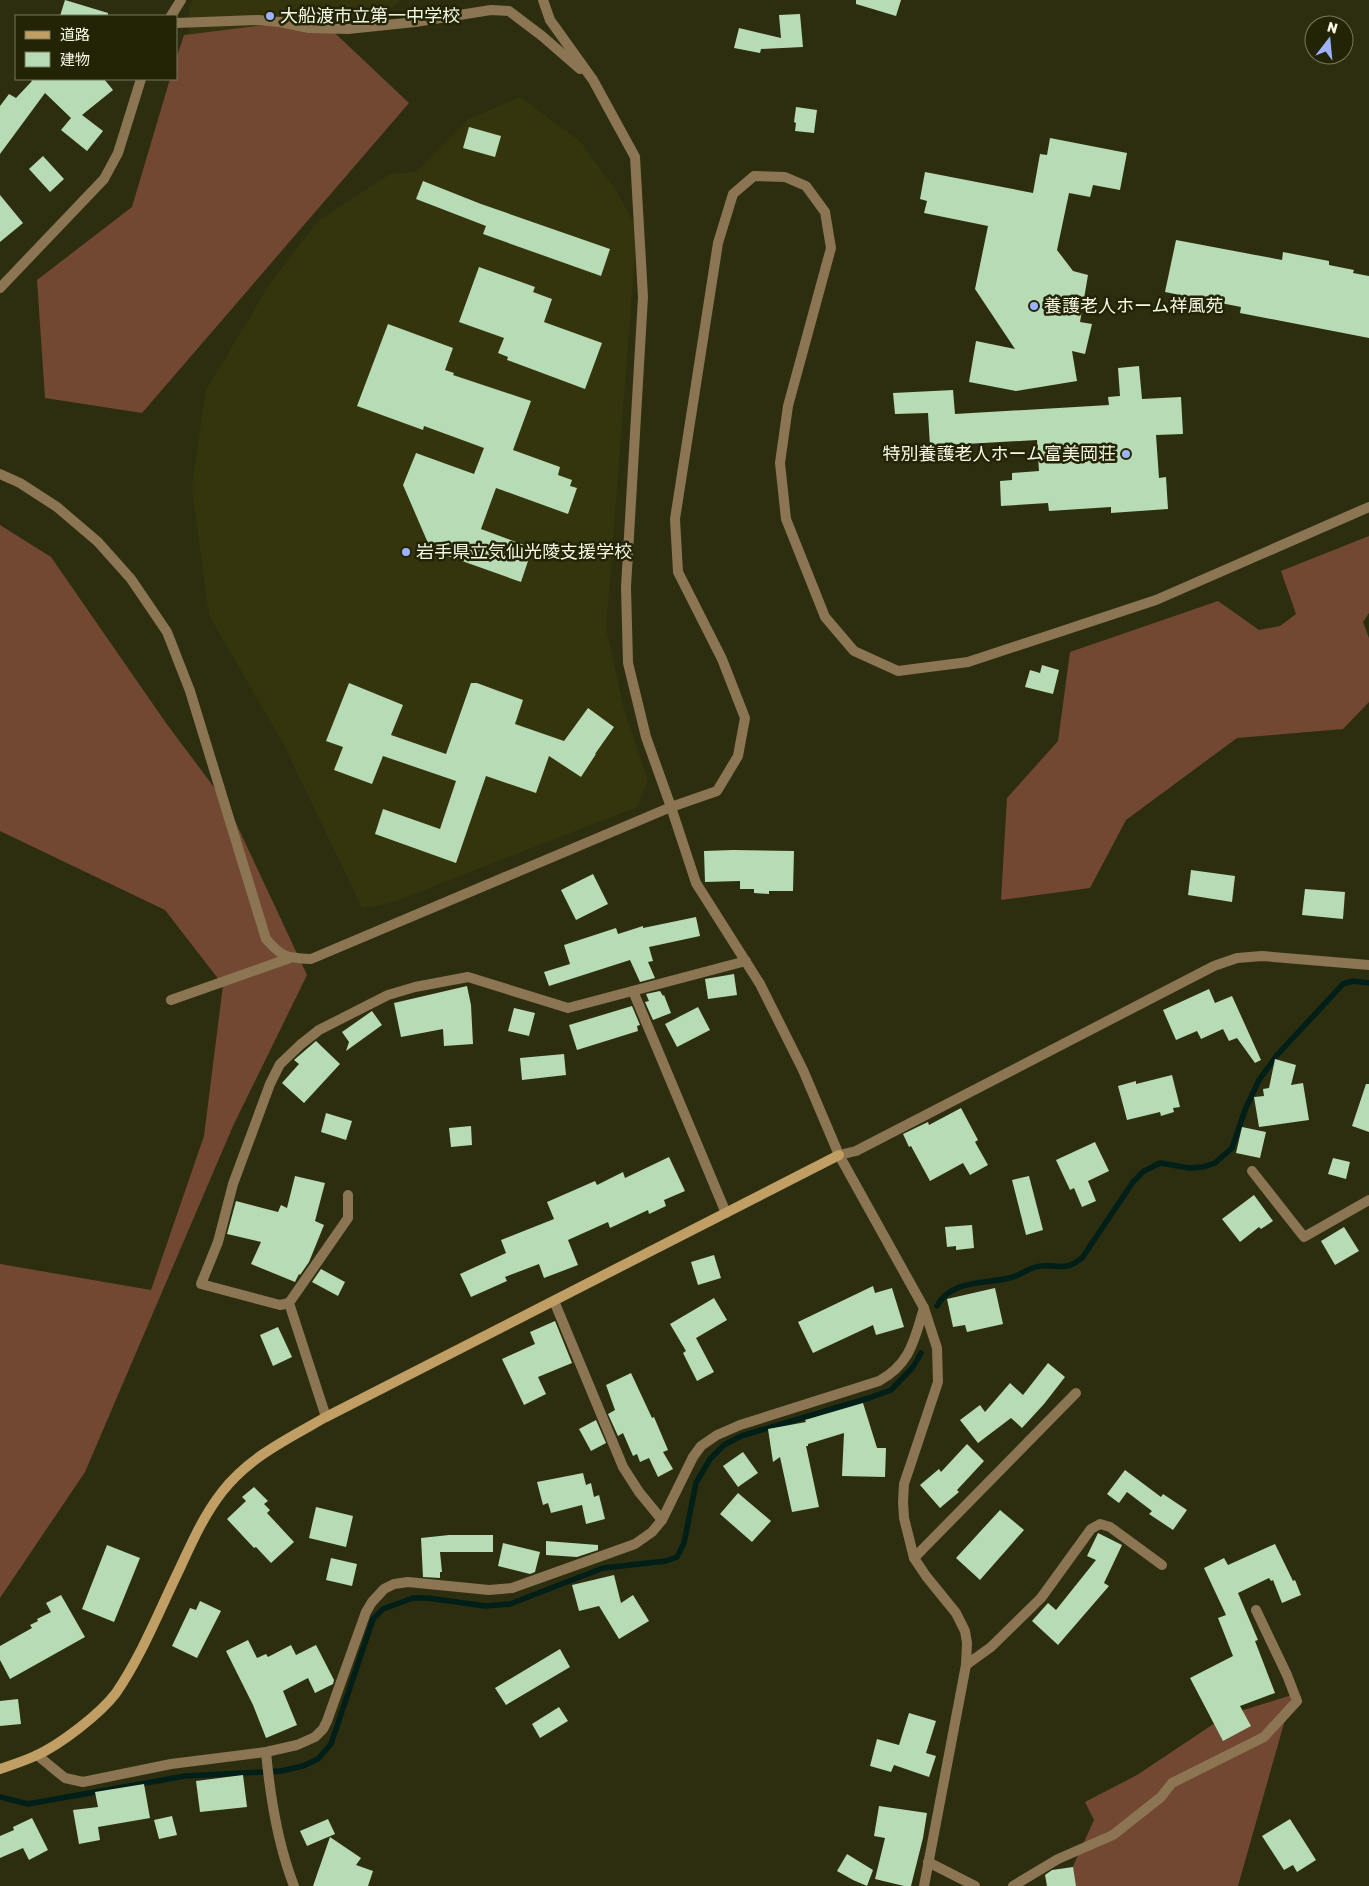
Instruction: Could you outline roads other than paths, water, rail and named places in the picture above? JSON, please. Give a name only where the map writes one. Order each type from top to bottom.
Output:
[{"type":"street","points":[[173,15],[181,0]]},
{"type":"street","points":[[543,0],[550,20],[593,80],[635,157],[643,297],[626,587],[628,664],[646,737],[696,883],[760,984],[803,1070],[839,1155],[924,1308],[937,1348],[938,1382],[904,1484],[904,1518],[914,1558],[959,1619],[967,1643],[966,1665],[924,1886]]},
{"type":"street","points":[[178,23],[258,20],[309,28],[348,29],[415,22],[491,10],[509,11],[542,36],[593,80]]},
{"type":"street","points":[[0,288],[104,179],[118,153],[141,80]]},
{"type":"street","points":[[0,474],[20,483],[57,507],[98,542],[131,579],[166,632],[190,691],[266,939],[278,953],[290,958],[311,959],[671,807],[716,791],[738,756],[745,718],[722,659],[678,572],[675,519],[718,243],[733,194],[754,176],[785,177],[806,186],[825,212],[831,248],[788,406],[780,463],[786,519],[825,617],[854,652],[898,671],[968,662],[1156,600],[1369,507]]},
{"type":"street","points":[[0,1769],[37,1755],[68,1736],[92,1718],[115,1694],[136,1658],[201,1523],[223,1491],[248,1466],[277,1444],[326,1417],[839,1155],[856,1151],[1214,966],[1237,958],[1262,956],[1369,965]]},
{"type":"street","points":[[171,1000],[290,958]]},
{"type":"street","points":[[348,1195],[348,1218],[289,1303],[280,1305],[201,1284],[218,1242],[233,1184],[270,1084],[280,1064],[319,1030],[388,995],[415,987],[468,977],[568,1008],[746,961]]},
{"type":"street","points":[[634,991],[726,1213]]},
{"type":"street","points":[[1252,1171],[1304,1237],[1369,1200]]},
{"type":"street","points":[[554,1301],[622,1467],[662,1520]]},
{"type":"street","points":[[289,1303],[326,1417]]},
{"type":"street","points":[[37,1755],[65,1778],[83,1782],[171,1764],[266,1756],[315,1737],[323,1729],[366,1612],[384,1589],[394,1584],[408,1582],[489,1590],[512,1588],[635,1544],[652,1532],[662,1520],[693,1457],[701,1446],[717,1435],[740,1425],[879,1381],[893,1374],[910,1351],[924,1308]]},
{"type":"street","points":[[914,1558],[1076,1393]]},
{"type":"street","points":[[966,1665],[991,1647],[1041,1598],[1091,1528],[1100,1524],[1110,1527],[1162,1565]]},
{"type":"street","points":[[1014,1886],[1058,1859],[1113,1835],[1161,1797],[1172,1783],[1264,1737],[1297,1701],[1287,1675],[1256,1610]]},
{"type":"street","points":[[266,1756],[285,1863],[294,1886]]},
{"type":"street","points":[[928,1862],[975,1886]]},
{"type":"waterway","points":[[937,1306],[944,1297],[961,1287],[1013,1277],[1038,1266],[1066,1266],[1076,1262],[1082,1258],[1133,1182],[1144,1171],[1160,1163],[1189,1168],[1203,1167],[1215,1163],[1232,1148],[1245,1110],[1259,1080],[1277,1055],[1343,984],[1353,981],[1369,983]]},
{"type":"waterway","points":[[0,1797],[28,1804],[185,1776],[281,1771],[303,1766],[318,1759],[331,1744],[373,1619],[383,1609],[413,1598],[428,1598],[485,1606],[510,1604],[603,1568],[666,1561],[677,1557],[684,1543],[696,1483],[710,1459],[724,1445],[741,1436],[891,1390],[913,1367],[921,1353]]},
{"type":"place","name":"大船渡市立第一中学校","points":[[270,16]]},
{"type":"place","name":"養護老人ホーム祥風苑","points":[[1034,306]]},
{"type":"place","name":"特別養護老人ホーム富美岡荘","points":[[1126,454]]},
{"type":"place","name":"岩手県立気仙光陵支援学校","points":[[406,552]]}]
